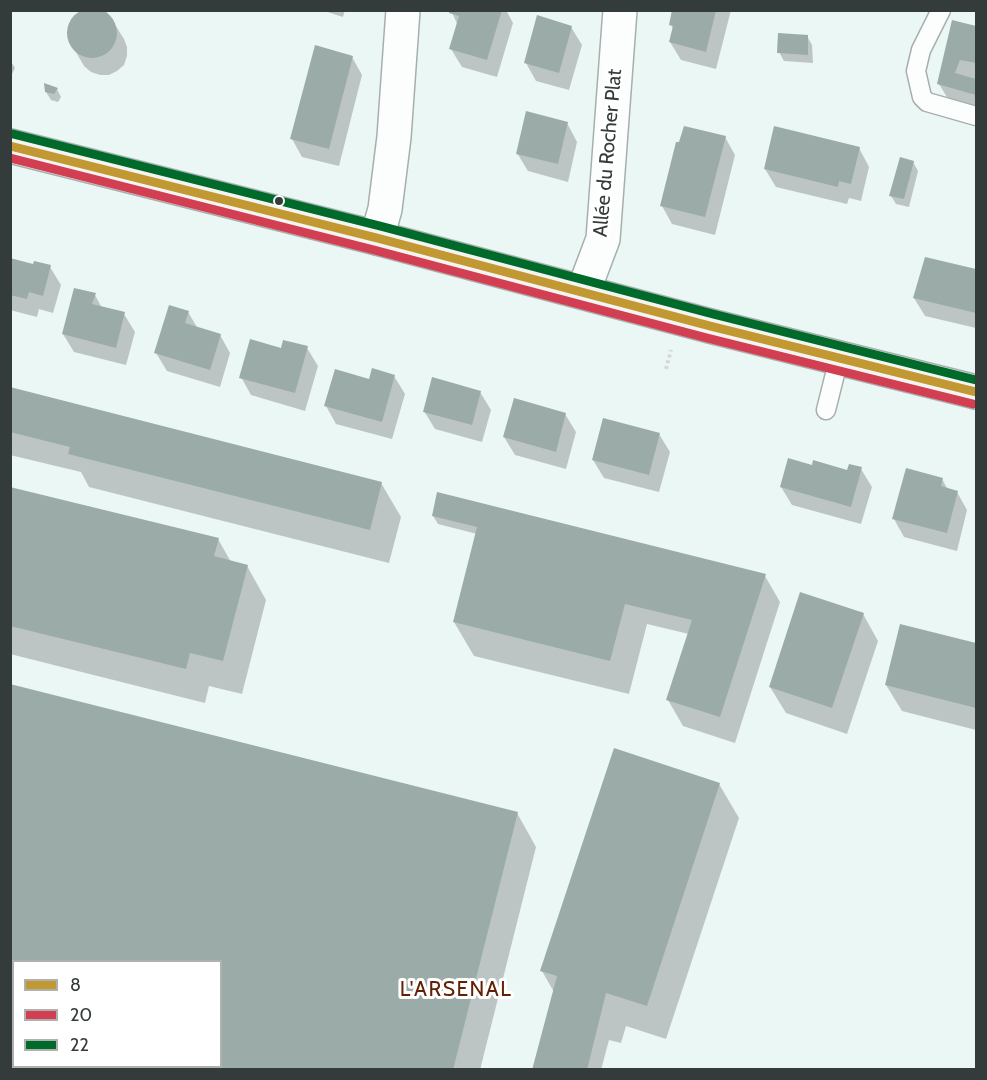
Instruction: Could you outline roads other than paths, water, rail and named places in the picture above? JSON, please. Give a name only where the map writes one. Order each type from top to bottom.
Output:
[{"type":"street","points":[[377,238],[385,209],[394,137],[403,10]]},
{"type":"street","name":"Allée du Rocher Plat","points":[[583,291],[603,239],[620,10]]},
{"type":"street","points":[[10,146],[976,392]]},
{"type":"lane","points":[[941,10],[921,50],[916,71],[922,97],[927,102],[938,106],[976,116]]},
{"type":"lane","points":[[826,410],[839,358]]},
{"type":"district","name":"L'ARSENAL","points":[[456,990]]}]
